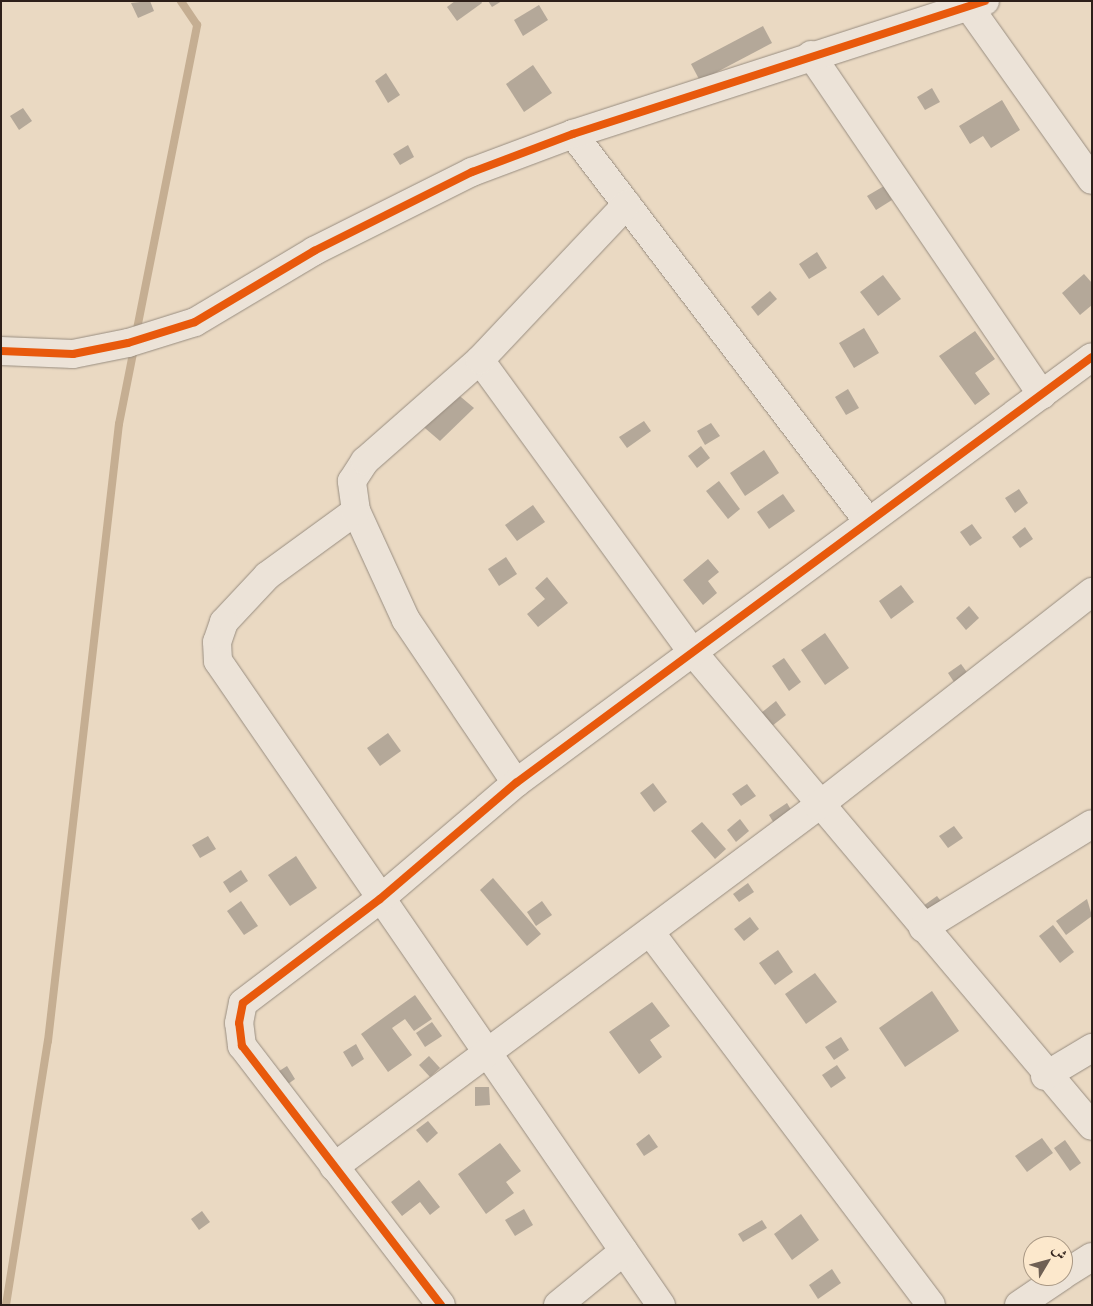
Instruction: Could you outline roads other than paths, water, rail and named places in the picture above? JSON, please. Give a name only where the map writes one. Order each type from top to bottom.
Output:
[{"type":"street","points":[[1,351],[73,354],[128,343],[195,322],[385,214],[472,172],[573,134],[810,55],[977,4],[1092,180]]},
{"type":"street","points":[[810,55],[1042,395]]},
{"type":"street","points":[[573,134],[867,520]]},
{"type":"street","points":[[516,783],[406,620],[356,511],[352,481],[365,461],[480,360],[627,204]]},
{"type":"street","points":[[441,1305],[242,1046],[239,1022],[243,1003],[380,898],[516,783],[691,650],[1092,357]]},
{"type":"street","points":[[480,360],[691,650],[818,806],[923,928],[1046,1076],[1092,1126]]},
{"type":"street","points":[[356,511],[267,576],[224,622],[217,642],[218,661],[661,1305]]},
{"type":"street","points":[[334,1167],[818,806],[1092,592]]},
{"type":"street","points":[[923,928],[1092,824]]},
{"type":"street","points":[[650,932],[932,1305]]},
{"type":"street","points":[[1046,1076],[1092,1048]]},
{"type":"street","points":[[558,1305],[624,1251]]},
{"type":"street","points":[[1073,1273],[1092,1257]]},
{"type":"street","points":[[1019,1305],[1058,1286]]},
{"type":"waterway","points":[[136,334],[197,25],[181,1]]},
{"type":"waterway","points":[[6,1305],[48,1041],[119,424],[134,348]]}]
